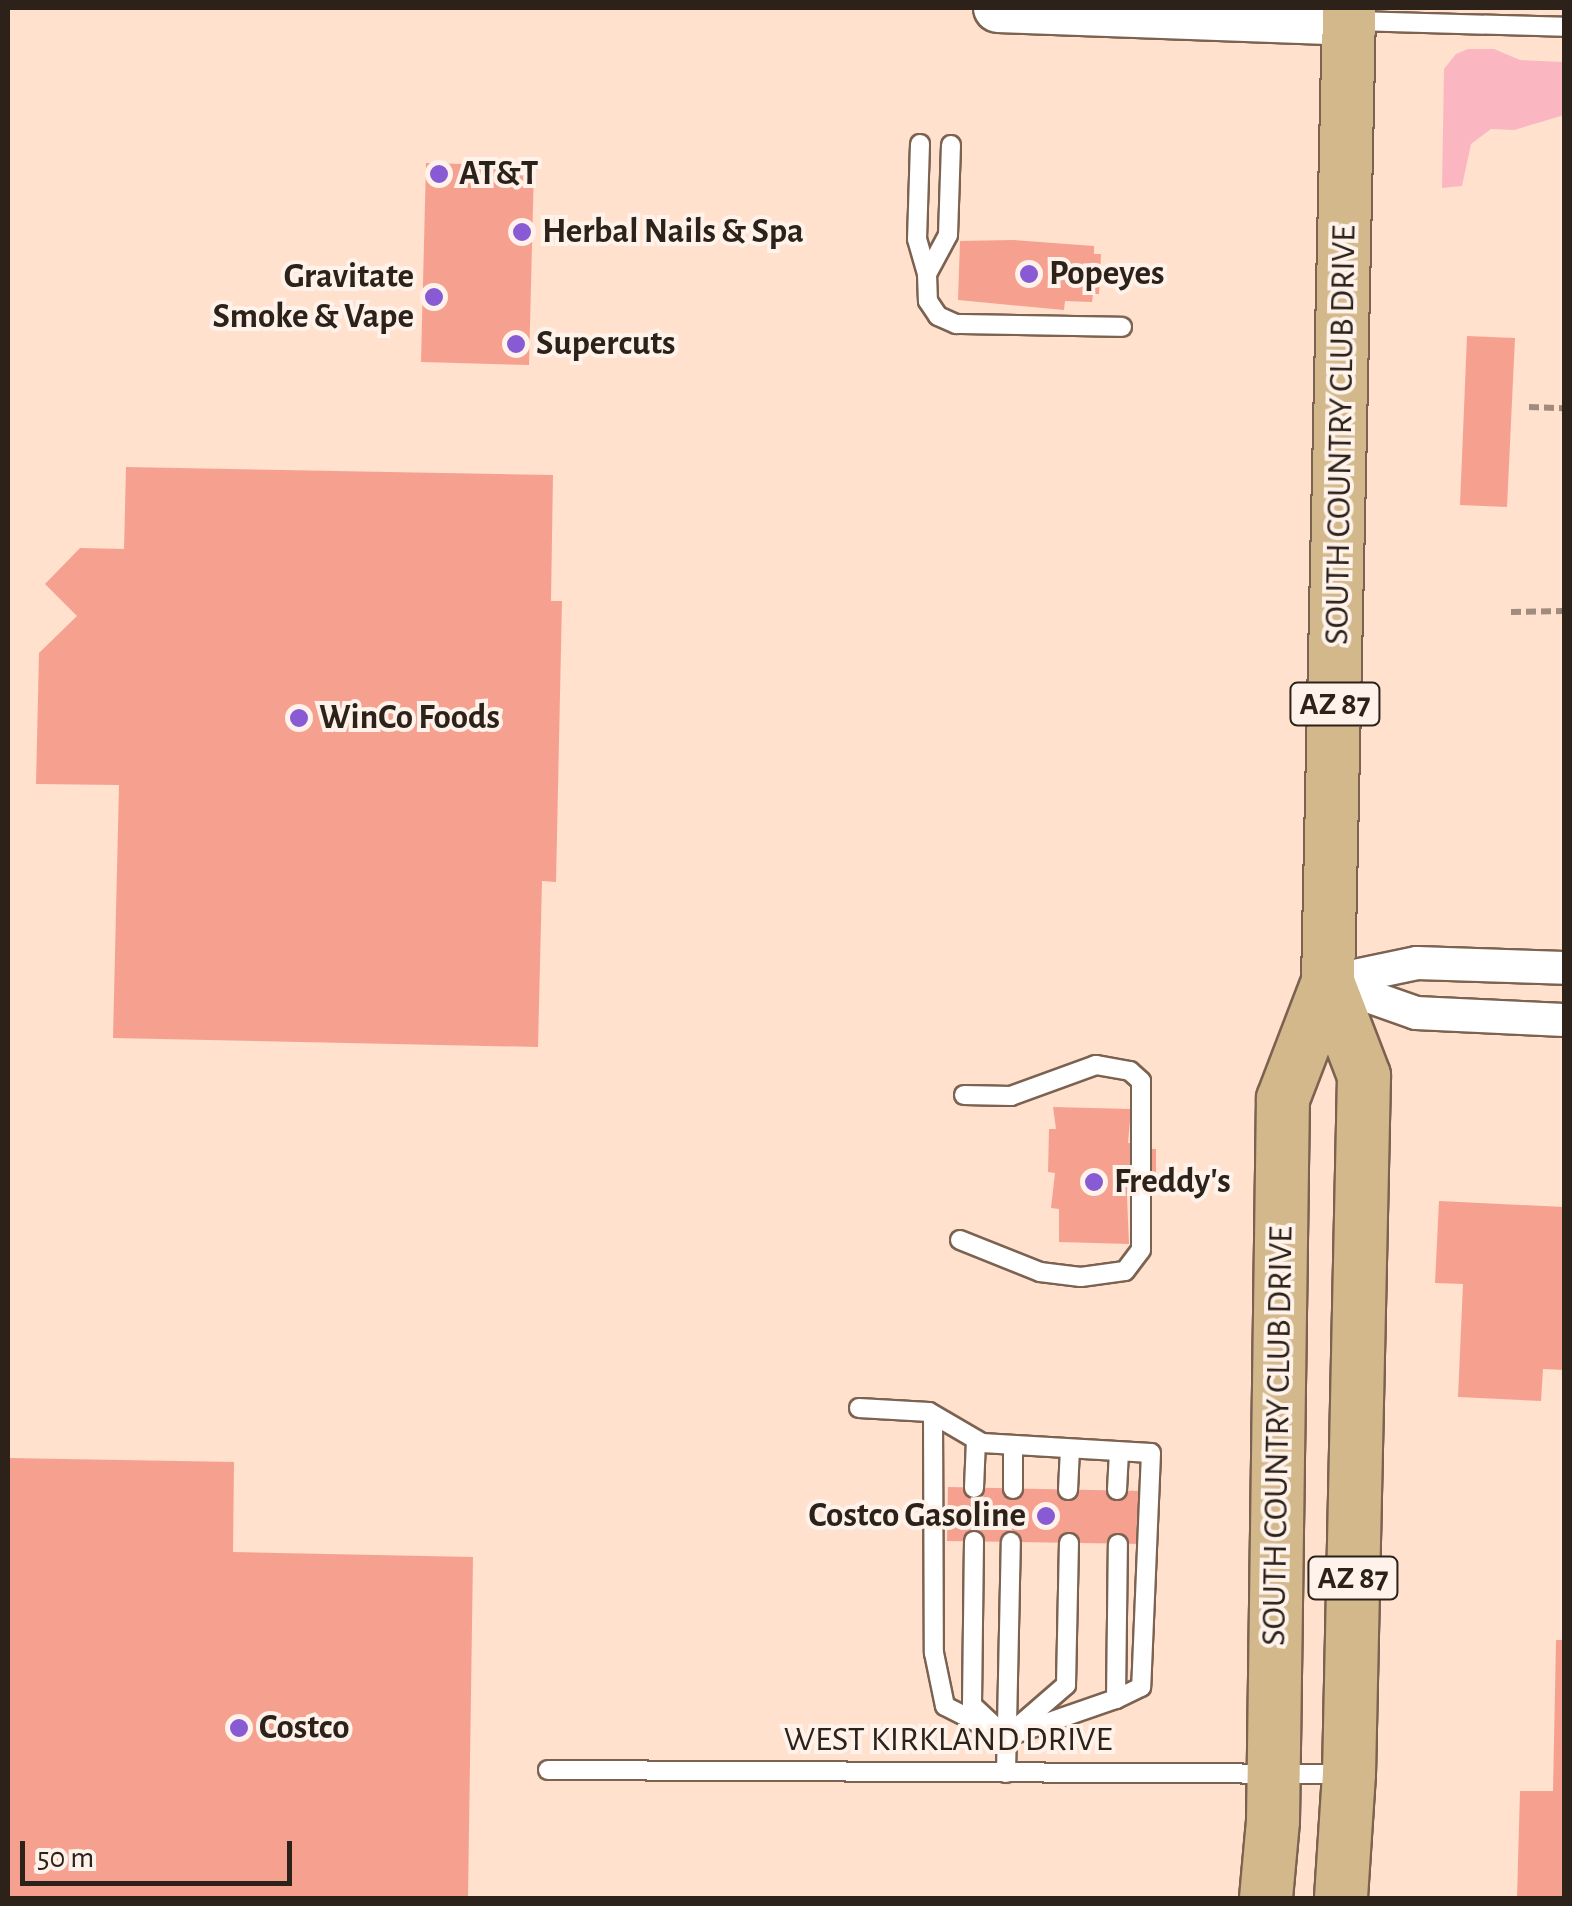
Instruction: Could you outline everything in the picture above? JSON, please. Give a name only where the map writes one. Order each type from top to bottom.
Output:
[{"type":"main road","name":"SOUTH COUNTRY CLUB DRIVE","points":[[1266,1898],[1272,1774],[1283,1098],[1328,982],[1349,14]]},
{"type":"main road","name":"SOUTH COUNTRY CLUB DRIVE","points":[[1328,982],[1364,1076],[1349,1774],[1342,1898]]},
{"type":"street","points":[[998,8],[1349,14]]},
{"type":"street","points":[[1328,982],[1417,963],[1564,968]]},
{"type":"street","points":[[1328,982],[1416,1013],[1564,1020]]},
{"type":"lane","points":[[1349,14],[1564,27]]},
{"type":"lane","points":[[920,144],[917,239],[928,301],[938,316],[956,324],[1122,327]]},
{"type":"lane","points":[[926,274],[948,235],[951,145]]},
{"type":"lane","points":[[960,1240],[1040,1272],[1082,1277],[1125,1271],[1140,1250],[1141,1082],[1130,1071],[1096,1065],[1010,1096],[964,1095]]},
{"type":"lane","points":[[859,1408],[909,1409],[933,1415],[976,1440],[1013,1446],[1151,1454],[1141,1687],[1116,1700],[1006,1736],[944,1706],[934,1652],[933,1415]]},
{"type":"lane","points":[[974,1488],[976,1440]]},
{"type":"lane","points":[[1013,1446],[1013,1489]]},
{"type":"lane","points":[[1068,1490],[1070,1449]]},
{"type":"lane","points":[[1117,1490],[1119,1452]]},
{"type":"lane","points":[[974,1541],[972,1704],[1006,1736]]},
{"type":"lane","points":[[1006,1773],[1011,1542]]},
{"type":"lane","points":[[1006,1736],[1066,1686],[1068,1543]]},
{"type":"lane","points":[[1116,1700],[1118,1544]]},
{"type":"lane","name":"WEST KIRKLAND DRIVE","points":[[548,1770],[1349,1774]]},
{"type":"path","points":[[1529,407],[1564,408]]},
{"type":"path","points":[[1511,612],[1564,611]]},
{"type":"shaded area","points":[[1468,49],[1494,49],[1520,60],[1564,62],[1564,115],[1514,130],[1491,129],[1471,144],[1462,186],[1442,188],[1444,69],[1456,54]]},
{"type":"building","points":[[426,163],[534,166],[529,365],[421,362]]},
{"type":"building","name":"Popeyes","points":[[1014,240],[1094,246],[1094,254],[1101,254],[1099,294],[1093,294],[1092,302],[1065,301],[1064,310],[958,300],[960,241]]},
{"type":"building","points":[[1467,336],[1515,338],[1507,507],[1460,505]]},
{"type":"building","name":"WinCo Foods","points":[[126,467],[553,475],[551,601],[562,601],[556,882],[542,881],[538,1047],[113,1038],[119,785],[36,784],[39,653],[77,616],[45,584],[80,548],[124,549]]},
{"type":"building","name":"Freddy's","points":[[1053,1107],[1131,1109],[1128,1143],[1135,1143],[1134,1149],[1156,1149],[1156,1191],[1134,1190],[1134,1196],[1127,1196],[1129,1244],[1059,1242],[1059,1209],[1051,1208],[1055,1173],[1048,1172],[1049,1129],[1056,1129]]},
{"type":"building","points":[[1439,1201],[1564,1207],[1564,1370],[1543,1369],[1541,1401],[1458,1397],[1463,1284],[1435,1283]]},
{"type":"building","name":"Costco","points":[[8,1458],[234,1462],[233,1552],[473,1557],[468,1898],[8,1898]]},
{"type":"building","name":"Costco Gasoline","points":[[948,1487],[1144,1491],[1143,1544],[947,1541]]},
{"type":"building","points":[[1556,1640],[1564,1640],[1564,1898],[1517,1898],[1520,1791],[1553,1791]]},
{"type":"place","name":"AT&T","points":[[439,174]]},
{"type":"place","name":"Herbal Nails & Spa","points":[[522,232]]},
{"type":"place","name":"Popeyes","points":[[1029,274]]},
{"type":"place","name":"Gravitate Smoke & Vape","points":[[434,297]]},
{"type":"place","name":"Supercuts","points":[[516,344]]},
{"type":"place","name":"WinCo Foods","points":[[299,718]]},
{"type":"place","name":"Freddy's","points":[[1094,1182]]},
{"type":"place","name":"Costco Gasoline","points":[[1046,1516]]},
{"type":"place","name":"Costco","points":[[239,1728]]}]
